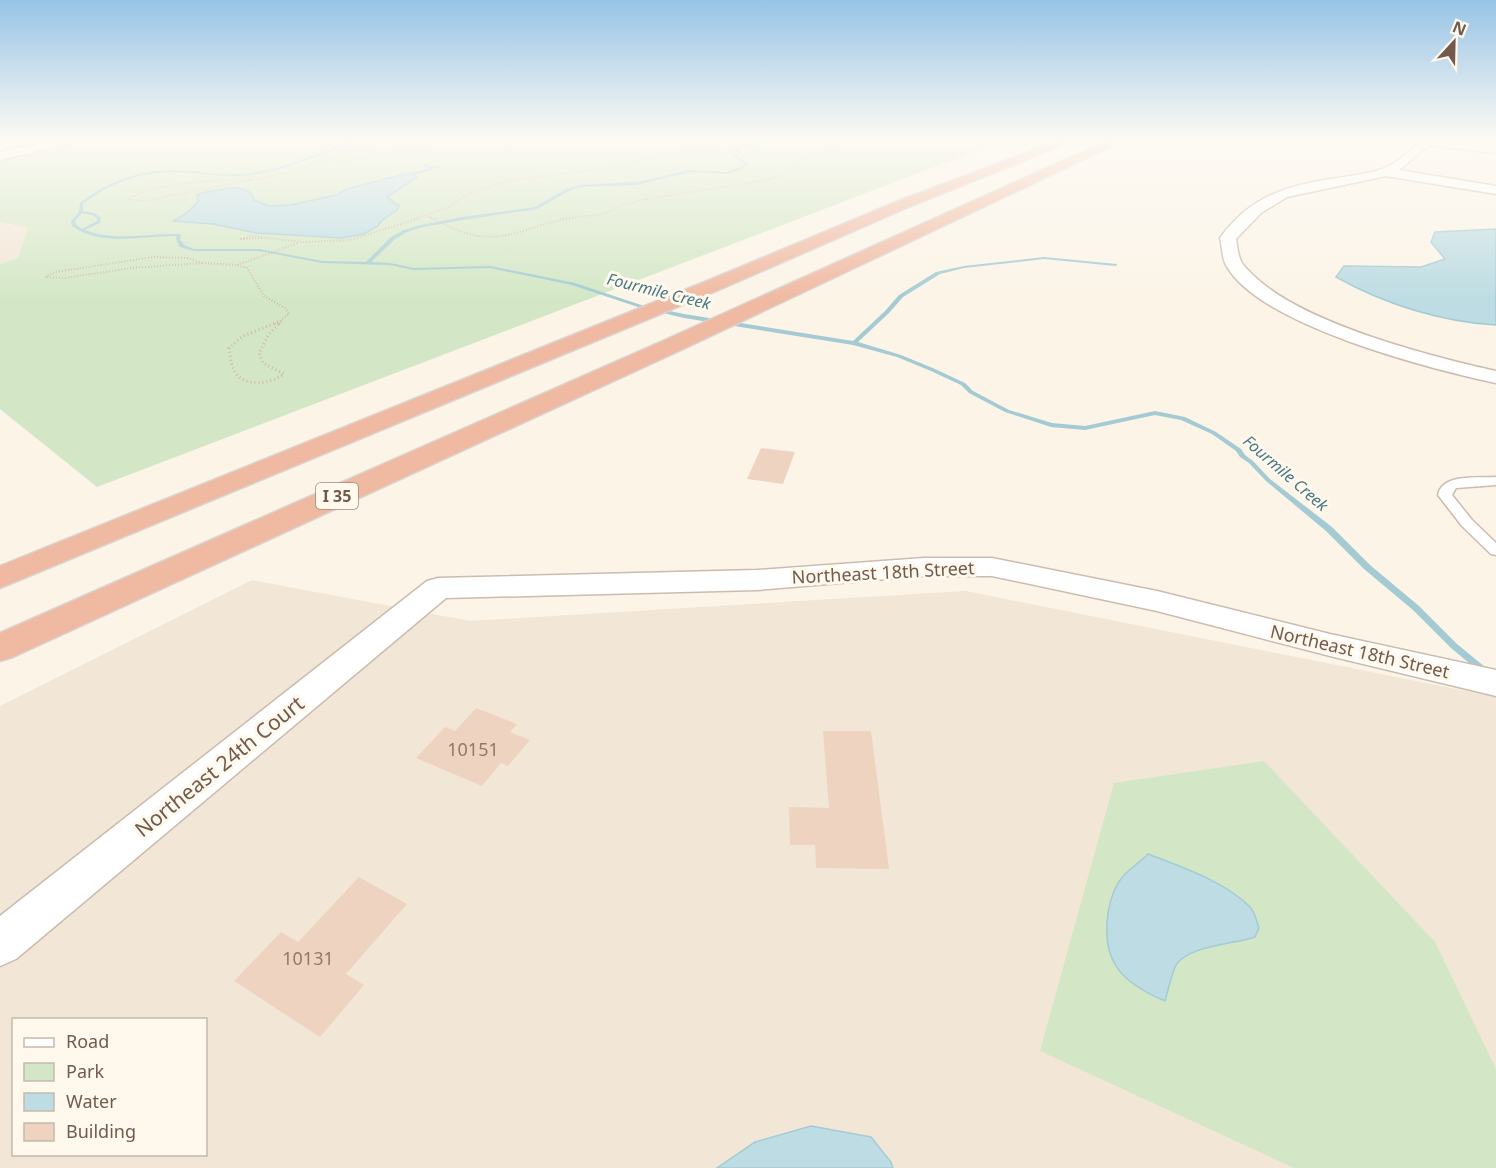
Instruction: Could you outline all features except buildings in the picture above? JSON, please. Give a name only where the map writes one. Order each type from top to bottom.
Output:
[{"type":"highway","points":[[0,578],[935,193]]},
{"type":"highway","name":"I 35","points":[[0,648],[674,345],[1005,193]]},
{"type":"street","points":[[1282,193],[1277,194],[1228,238],[1226,246],[1231,263],[1254,286],[1274,300],[1325,325],[1401,353],[1496,378]]},
{"type":"street","name":"Northeast 18th Street","points":[[438,588],[757,580],[924,567],[993,567],[1157,601],[1330,645],[1496,683]]},
{"type":"street","name":"Northeast 24th Court","points":[[0,944],[438,588]]},
{"type":"lane","points":[[1496,481],[1453,484],[1446,489],[1445,495],[1467,523],[1496,551]]},
{"type":"path","points":[[144,193],[128,199],[145,201],[180,193]]},
{"type":"path","points":[[262,238],[241,240],[247,236],[302,242],[350,240],[427,216],[449,207],[472,193]]},
{"type":"path","points":[[427,216],[486,237],[512,234],[552,221],[603,214],[630,202],[686,193]]},
{"type":"path","points":[[237,265],[302,242]]},
{"type":"path","points":[[204,264],[188,258],[154,256],[55,272],[45,277],[57,278],[129,268],[204,264],[246,267],[252,272],[266,299],[289,310],[289,314],[283,320],[269,334],[259,353],[263,363],[284,374],[271,381],[252,382],[238,375],[232,365],[229,348],[234,342],[255,330],[283,320]]},
{"type":"shaded area","points":[[0,222],[28,228],[18,258],[0,264]]},
{"type":"shaded area","points":[[252,580],[470,621],[966,591],[1496,697],[1496,1168],[0,1168],[0,706]]},
{"type":"green space","points":[[0,193],[867,193],[97,487],[0,409],[0,264],[18,258],[28,228],[0,222]]},
{"type":"green space","points":[[1264,761],[1435,942],[1496,1069],[1496,1168],[1294,1168],[1040,1051],[1114,783]]},
{"type":"water","points":[[204,193],[250,193],[254,200],[269,206],[291,205],[341,193],[394,193],[387,197],[399,206],[378,226],[364,234],[342,238],[256,233],[214,224],[173,221],[184,215],[198,202],[197,195]]},
{"type":"water","points":[[1496,229],[1496,325],[1455,320],[1413,310],[1354,287],[1336,277],[1344,266],[1421,267],[1445,259],[1431,242],[1435,232]]},
{"type":"water","points":[[1148,854],[1216,882],[1240,898],[1252,909],[1259,928],[1255,937],[1201,950],[1182,959],[1174,969],[1165,1001],[1137,987],[1126,978],[1112,958],[1108,945],[1108,913],[1115,888],[1124,875]]},
{"type":"water","points":[[811,1126],[871,1137],[891,1162],[893,1168],[717,1168],[755,1142]]},
{"type":"waterway","name":"Fourmile Creek","points":[[81,212],[81,204],[97,193]]},
{"type":"waterway","points":[[367,263],[393,238],[406,231],[462,218],[536,208],[563,193]]},
{"type":"waterway","name":"Fourmile Creek","points":[[81,212],[93,214],[99,218],[99,222],[82,230],[93,235],[117,238],[179,235],[178,239],[182,246],[194,250],[259,250],[322,262],[367,263]]},
{"type":"waterway","points":[[81,212],[73,221],[74,226],[81,230]]},
{"type":"waterway","points":[[854,343],[901,296],[938,273],[964,267],[1044,258],[1115,265]]},
{"type":"waterway","name":"Fourmile Creek","points":[[367,263],[390,264],[414,269],[490,267],[573,284],[640,306],[684,316],[854,343]]},
{"type":"waterway","name":"Fourmile Creek","points":[[854,343],[899,356],[933,370],[963,384],[971,392],[1007,411],[1051,425],[1085,428],[1155,413],[1183,418],[1214,433],[1239,450],[1242,456],[1268,480],[1329,529],[1367,567],[1496,681]]}]
